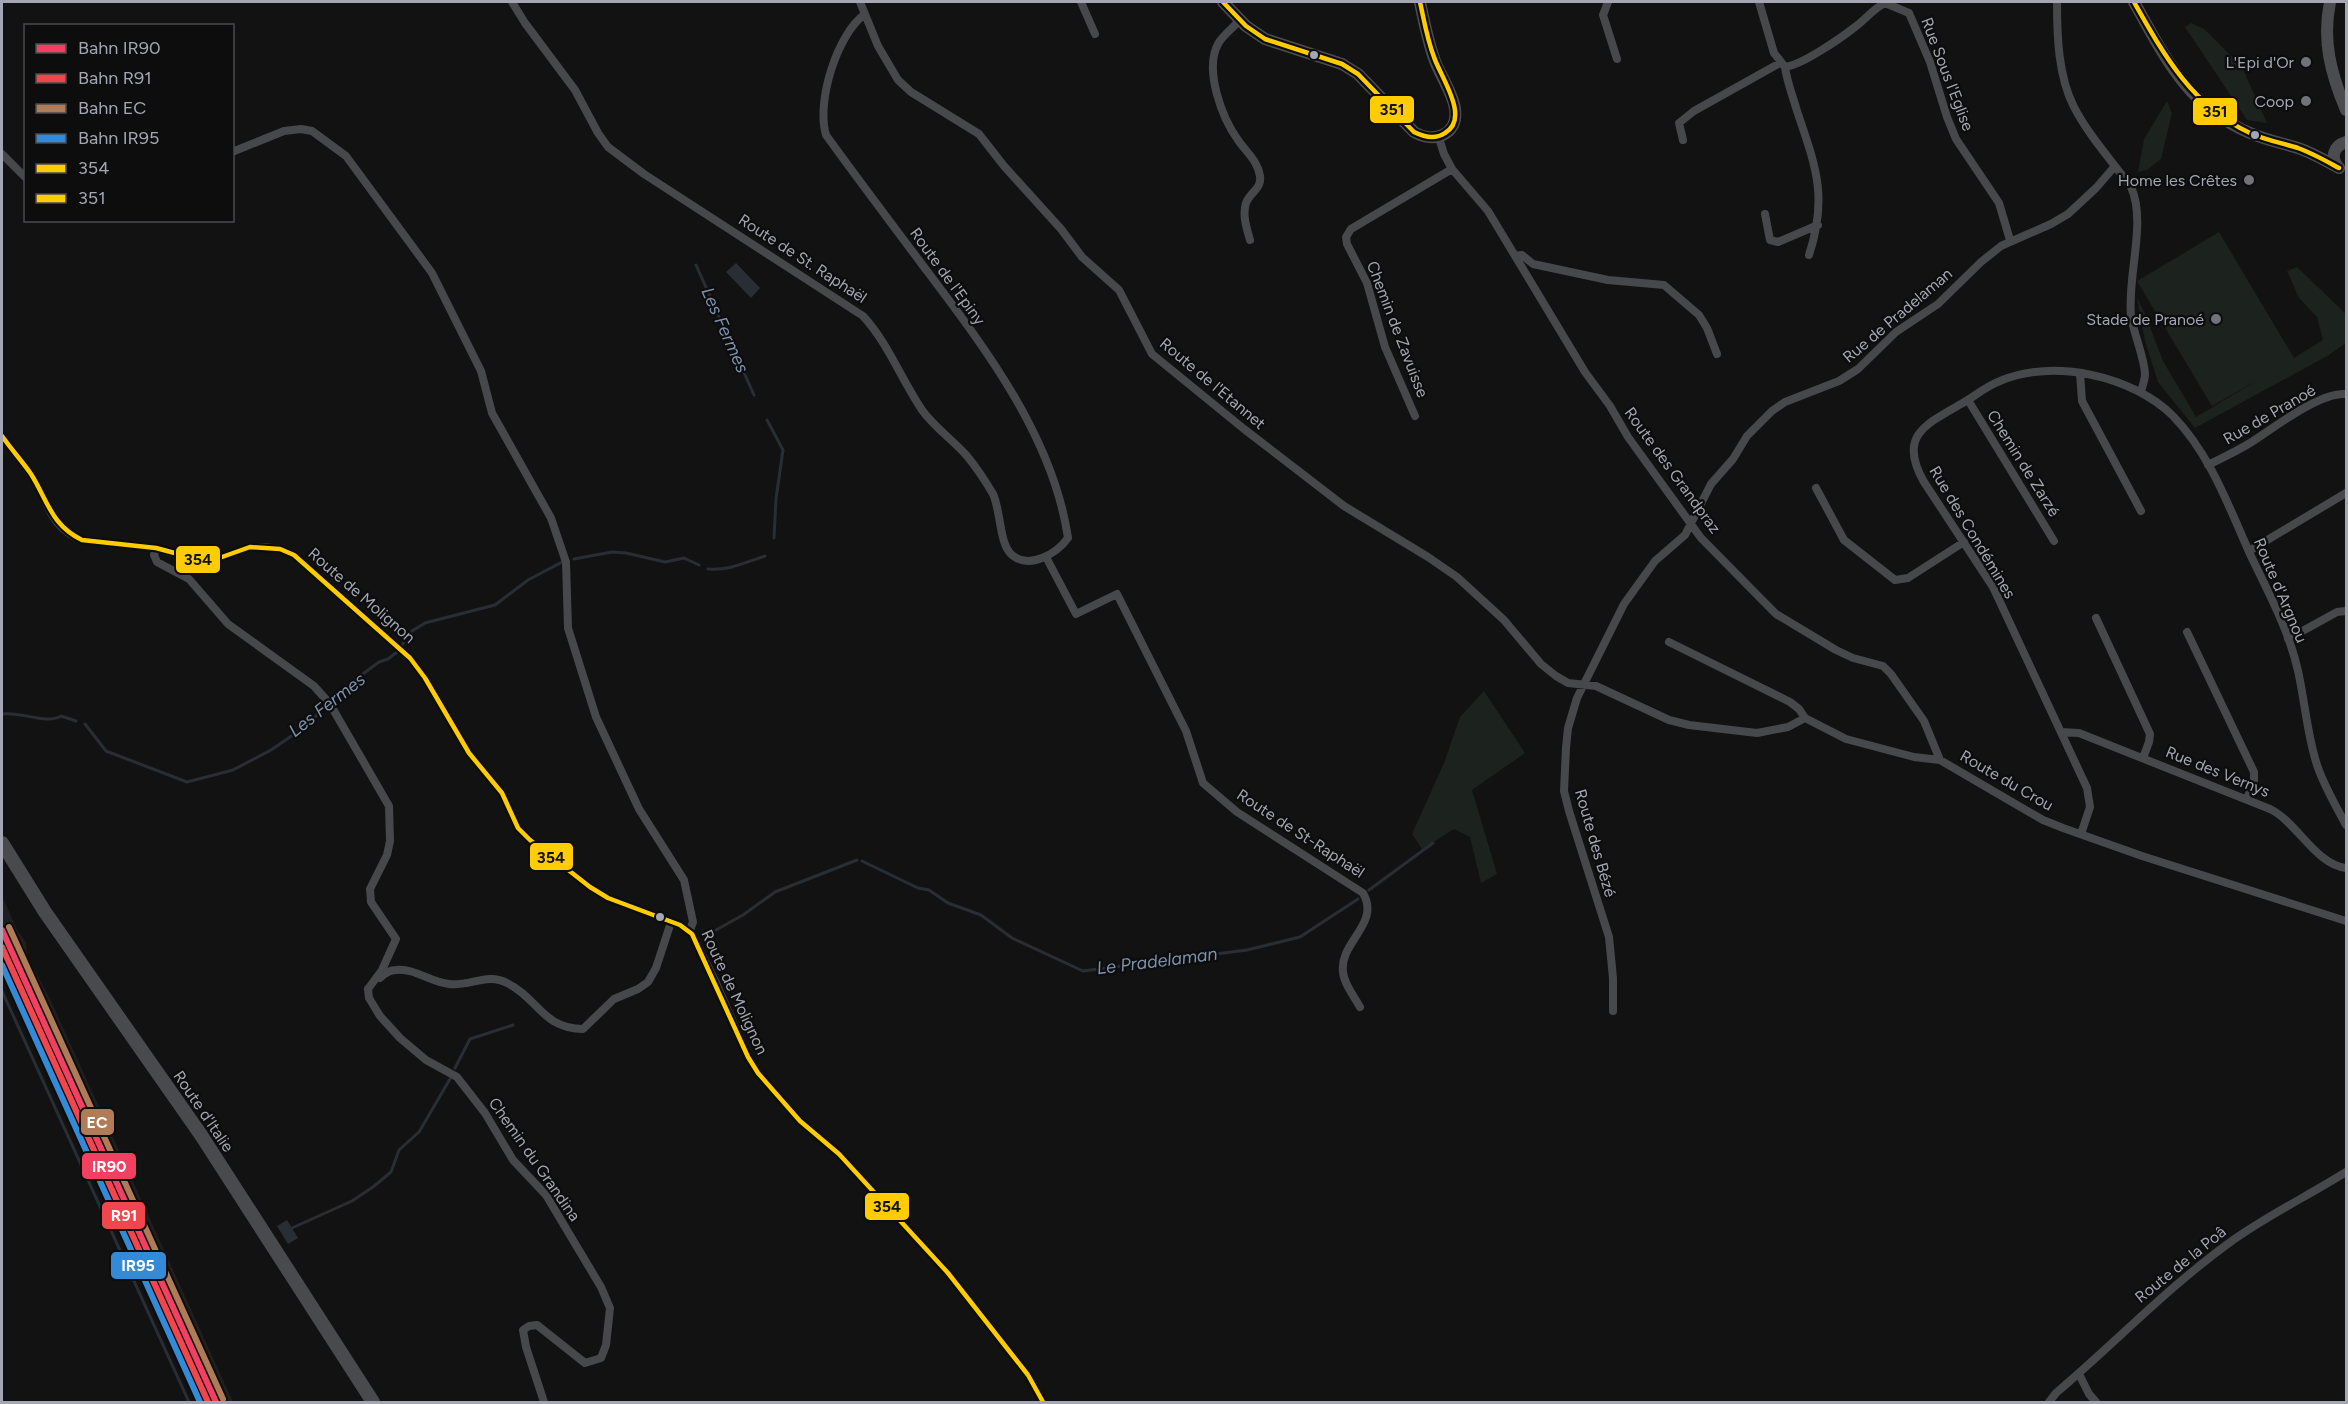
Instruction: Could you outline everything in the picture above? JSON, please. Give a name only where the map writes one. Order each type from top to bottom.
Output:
[{"type":"main road","name":"Route d'Italie","points":[[2,843],[45,912],[201,1135],[373,1402]]},
{"type":"street","name":"Route de St. Raphaël","points":[[512,2],[575,90],[608,147],[644,174],[863,316],[874,328],[923,411],[968,457],[993,494],[1004,539],[1011,554],[1023,561],[1046,557]]},
{"type":"street","name":"Route de l'Etannet","points":[[860,2],[878,46],[898,80],[910,92],[979,134],[1082,257],[1119,290],[1146,347],[1159,361],[1344,506],[1458,577],[1504,620],[1541,664],[1556,676],[1568,683],[1585,684]]},
{"type":"street","points":[[1081,2],[1095,34]]},
{"type":"street","points":[[1223,2],[1255,33],[1275,43],[1334,61],[1349,68],[1374,88],[1414,132],[1429,138],[1439,138],[1452,126],[1455,108],[1431,49],[1420,2]]},
{"type":"street","points":[[1608,2],[1603,15],[1617,59]]},
{"type":"street","points":[[1759,2],[1770,42],[1782,65],[1817,180],[1820,202],[1818,225],[1809,255]]},
{"type":"street","points":[[2057,2],[2062,62],[2070,99],[2085,126],[2131,187],[2137,205],[2130,299],[2134,333],[2145,375],[2141,392]]},
{"type":"street","points":[[2134,2],[2173,70],[2204,105],[2251,134],[2301,149],[2344,171]]},
{"type":"street","points":[[2330,2],[2326,24],[2327,50],[2346,110]]},
{"type":"street","name":"Rue Sous l'Eglise","points":[[1782,65],[1797,64],[1857,26],[1873,9],[1885,3],[1909,13],[1930,62],[1956,139],[2000,203],[2010,240]]},
{"type":"street","name":"Route de l'Epiny","points":[[865,14],[850,28],[832,71],[822,109],[826,135],[958,312],[1015,395],[1038,443],[1064,515],[1068,538],[1062,547],[1046,557]]},
{"type":"street","points":[[1240,20],[1218,44],[1214,53],[1213,72],[1229,127],[1253,160],[1260,174],[1259,186],[1249,197],[1245,210],[1250,240]]},
{"type":"street","points":[[1683,140],[1679,123],[1694,111],[1782,65]]},
{"type":"street","points":[[234,151],[284,131],[301,129],[312,131],[346,156],[432,273],[481,371],[492,412],[550,518],[566,562],[568,628],[596,717],[639,809],[684,880],[693,922],[690,930]]},
{"type":"street","name":"Route des Grandpraz","points":[[1439,138],[1452,169],[1488,211],[1585,372],[1701,538],[1776,614],[1836,650],[1853,658],[1883,666],[1924,721],[1940,760]]},
{"type":"street","points":[[2301,149],[2324,149],[2344,142]]},
{"type":"street","points":[[2344,142],[2334,158],[2344,171]]},
{"type":"street","points":[[2,154],[24,176]]},
{"type":"street","name":"Rue de Pradelaman","points":[[1585,684],[1624,604],[1655,561],[1680,540],[1711,484],[1733,459],[1747,436],[1772,411],[1798,397],[1839,381],[1858,369],[1896,332],[1938,304],[1982,262],[2010,240],[2037,230],[2068,214],[2096,188],[2115,166]]},
{"type":"street","name":"Chemin de Zavuisse","points":[[1415,416],[1385,347],[1367,283],[1347,244],[1346,237],[1351,229],[1452,169]]},
{"type":"street","points":[[1765,214],[1770,240],[1778,242],[1818,225]]},
{"type":"street","points":[[1515,256],[1520,254],[1533,264],[1608,280],[1664,285],[1699,315],[1707,328],[1717,354]]},
{"type":"street","name":"Rue des Condémines","points":[[2081,834],[2090,807],[2089,795],[1993,587],[1924,482],[1915,466],[1912,451],[1921,430],[2000,381],[2038,372],[2080,373],[2112,379],[2141,392]]},
{"type":"street","points":[[2080,373],[2082,401],[2141,511]]},
{"type":"street","name":"Route d'Argnou","points":[[2141,392],[2173,416],[2208,465],[2249,551],[2288,639],[2298,672],[2317,767],[2346,825]]},
{"type":"street","name":"Rue de Pranoé","points":[[2208,465],[2248,444],[2321,399],[2346,394]]},
{"type":"street","name":"Chemin de Zarzé","points":[[1968,400],[2054,541]]},
{"type":"street","name":"Route de Molignon","points":[[2,436],[35,481],[56,523],[72,536],[81,540],[156,548],[208,562],[250,547],[280,549],[294,555],[405,652],[425,678],[469,753],[502,793],[518,828],[538,847],[608,898],[690,930],[716,983],[748,1058],[758,1073],[800,1121],[839,1154],[948,1274],[1022,1367],[1043,1402]]},
{"type":"street","points":[[1816,488],[1844,540],[1895,580],[1908,578],[1964,542]]},
{"type":"street","points":[[2249,551],[2346,493]]},
{"type":"street","points":[[156,548],[154,555],[157,562],[189,579],[228,624],[314,686],[328,701],[389,806],[390,841],[387,855],[370,889],[371,902],[396,939],[382,970],[368,988]]},
{"type":"street","name":"Route de St-Raphaël","points":[[1046,557],[1076,614],[1117,594],[1186,731],[1203,783],[1237,812],[1363,893],[1368,904],[1367,918],[1345,957],[1343,966],[1346,983],[1360,1007]]},
{"type":"street","points":[[2288,639],[2337,612],[2346,611]]},
{"type":"street","points":[[2096,618],[2150,734],[2150,742],[2143,758]]},
{"type":"street","points":[[2187,632],[2254,772],[2254,784],[2247,798]]},
{"type":"street","name":"Route du Crou","points":[[1669,642],[1790,702],[1805,718],[1846,739],[1914,757],[1940,760],[2043,820],[2142,856],[2346,921]]},
{"type":"street","points":[[1585,684],[1596,686],[1670,720],[1689,725],[1757,733],[1788,727],[1805,718]]},
{"type":"street","name":"Route des Bézé","points":[[1585,684],[1577,698],[1568,728],[1564,791],[1579,849],[1609,937],[1613,1011]]},
{"type":"street","name":"Rue des Vernys","points":[[2061,732],[2079,733],[2247,798],[2277,812],[2326,859],[2335,866],[2346,868]]},
{"type":"street","points":[[368,988],[393,969],[408,970],[449,984],[494,978],[508,983],[557,1025],[570,1029],[584,1029],[614,999],[648,982],[656,969],[671,922]]},
{"type":"street","name":"Chemin du Grandina","points":[[368,988],[369,998],[380,1016],[400,1038],[426,1060],[457,1077],[485,1113],[513,1160],[546,1195],[606,1298],[610,1308],[606,1346],[601,1358],[593,1362],[585,1363],[537,1325],[523,1330],[526,1347],[544,1402]]},
{"type":"street","name":"Route de la Poâ","points":[[2049,1402],[2056,1393],[2162,1297],[2207,1259],[2269,1216],[2346,1172]]},
{"type":"street","points":[[2079,1374],[2089,1394],[2096,1402]]},
{"type":"shaded area","points":[[2191,23],[2204,29],[2242,67],[2267,123],[2247,120],[2185,27]]},
{"type":"shaded area","points":[[2167,101],[2172,113],[2161,159],[2147,170],[2138,172],[2144,139]]},
{"type":"shaded area","name":"Stade de Pranoé","points":[[2219,232],[2294,358],[2323,340],[2317,317],[2299,298],[2287,271],[2297,267],[2346,314],[2346,343],[2329,355],[2195,428],[2158,382],[2145,341],[2137,298],[2163,361],[2196,417],[2261,378],[2212,406],[2137,281]]},
{"type":"shaded area","points":[[736,263],[760,288],[751,298],[726,272]]},
{"type":"shaded area","points":[[1484,691],[1525,753],[1472,790],[1497,874],[1481,883],[1470,837],[1454,829],[1422,849],[1412,834],[1444,763],[1460,717]]},
{"type":"shaded area","points":[[2,896],[18,932],[26,942],[27,956],[50,999],[233,1402],[199,1402],[2,961]]},
{"type":"shaded area","points":[[287,1220],[298,1238],[288,1244],[277,1226]]},
{"type":"waterway","name":"Les Fermes","points":[[696,265],[754,395]]},
{"type":"waterway","name":"Les Fermes","points":[[767,420],[783,450],[776,499],[774,538]]},
{"type":"waterway","name":"Les Fermes","points":[[574,559],[612,552],[665,562],[684,558],[699,565]]},
{"type":"waterway","name":"Les Fermes","points":[[708,569],[730,567],[765,556]]},
{"type":"waterway","name":"Les Fermes","points":[[85,724],[106,751],[187,782],[233,770],[271,750],[309,724],[332,697],[379,662],[397,652],[412,631],[425,623],[495,605],[528,580],[564,561]]},
{"type":"waterway","name":"Les Fermes","points":[[2,714],[17,714],[41,719],[61,716],[76,721]]},
{"type":"waterway","name":"Le Pradelaman","points":[[1369,890],[1433,843]]},
{"type":"waterway","name":"Le Pradelaman","points":[[716,930],[743,915],[775,892],[857,860]]},
{"type":"waterway","name":"Le Pradelaman","points":[[862,861],[918,888],[929,890],[948,903],[981,915],[1012,938],[1083,971],[1247,950],[1300,937],[1358,899]]},
{"type":"waterway","points":[[2,991],[189,1402]]},
{"type":"waterway","name":"Le Pradelaman","points":[[455,1068],[470,1039],[513,1025]]},
{"type":"waterway","name":"Le Pradelaman","points":[[292,1228],[352,1201],[391,1172],[399,1150],[419,1132],[450,1079]]},
{"type":"rail line","name":"EC","points":[[9,927],[223,1399]]},
{"type":"rail line","name":"IR90","points":[[2,930],[216,1402]]},
{"type":"rail line","name":"R91","points":[[2,947],[208,1402]]},
{"type":"rail line","name":"IR95","points":[[2,965],[200,1402]]},
{"type":"transit line","name":"351","points":[[1223,2],[1246,26],[1265,39],[1342,64],[1358,74],[1414,132],[1433,137],[1445,133],[1452,126],[1455,107],[1437,65],[1420,2]]},
{"type":"transit line","name":"351","points":[[2134,2],[2169,60],[2196,94],[2212,109],[2250,133],[2303,150],[2339,168]]},
{"type":"transit line","name":"354","points":[[2,436],[31,474],[57,520],[82,540],[156,548],[208,562],[250,547],[280,549],[294,555],[410,658],[425,678],[469,753],[502,793],[518,828],[530,840],[590,887],[608,898],[680,925],[692,934],[748,1057],[758,1073],[800,1121],[839,1154],[948,1273],[1028,1375],[1043,1402]]},
{"type":"place","name":"L'Epi d'Or","points":[[2306,62]]},
{"type":"place","name":"Coop","points":[[2306,101]]},
{"type":"place","name":"Home les Crêtes","points":[[2249,180]]},
{"type":"place","name":"Stade de Pranoé","points":[[2216,319]]}]
